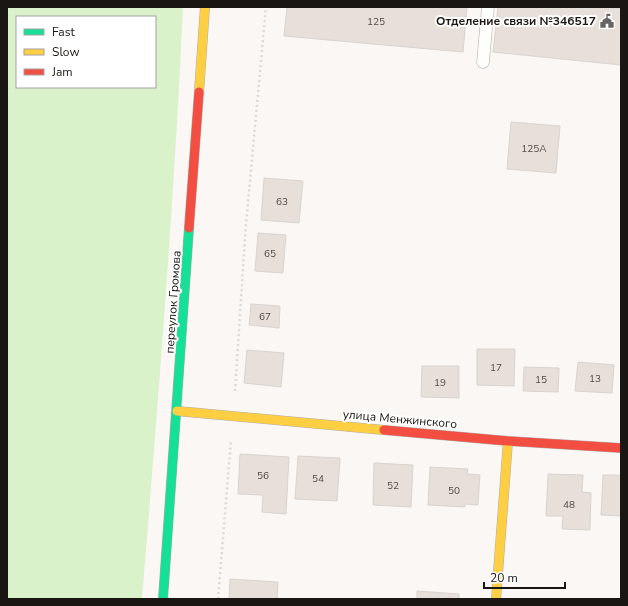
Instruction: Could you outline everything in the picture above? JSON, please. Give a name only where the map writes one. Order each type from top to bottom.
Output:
[{"type":"street","name":"переулок Громова","points":[[163,599],[205,7]]},
{"type":"street","name":"улица Менжинского","points":[[177,411],[508,441],[621,448]]},
{"type":"street","points":[[496,599],[508,441]]},
{"type":"lane","points":[[483,62],[488,7]]},
{"type":"path","points":[[218,599],[233,416],[246,224],[266,7]]},
{"type":"green space","points":[[7,7],[183,7],[160,377],[142,599],[7,599]]},
{"type":"building","points":[[287,7],[467,7],[463,52],[284,36]]},
{"type":"building","points":[[498,7],[621,8],[621,65],[493,52]]},
{"type":"building","points":[[511,122],[560,126],[556,173],[507,169]]},
{"type":"building","points":[[264,178],[303,181],[299,223],[261,220]]},
{"type":"building","points":[[258,233],[286,235],[283,273],[255,271]]},
{"type":"building","points":[[251,304],[280,306],[279,328],[249,325]]},
{"type":"building","points":[[477,349],[515,349],[514,386],[477,385]]},
{"type":"building","points":[[247,350],[284,353],[281,387],[244,383]]},
{"type":"building","points":[[578,362],[614,365],[612,393],[575,391]]},
{"type":"building","points":[[422,366],[459,366],[459,398],[421,397]]},
{"type":"building","points":[[524,367],[559,368],[558,392],[523,391]]},
{"type":"building","points":[[240,454],[289,457],[286,514],[262,512],[263,495],[238,494]]},
{"type":"building","points":[[298,456],[340,458],[337,501],[295,499]]},
{"type":"building","points":[[374,463],[413,465],[411,507],[373,505]]},
{"type":"building","points":[[430,467],[468,469],[467,474],[480,475],[478,505],[465,504],[465,507],[428,505]]},
{"type":"building","points":[[548,474],[583,475],[582,492],[591,493],[590,530],[562,529],[563,516],[546,516]]},
{"type":"building","points":[[603,475],[621,475],[621,516],[601,515]]},
{"type":"building","points":[[230,579],[278,582],[277,599],[229,599]]},
{"type":"building","points":[[417,591],[459,594],[459,599],[417,599]]},
{"type":"traffic: fast","points":[[163,599],[189,228]]},
{"type":"traffic: slow","points":[[199,92],[205,7]]},
{"type":"traffic: slow","points":[[177,411],[384,430]]},
{"type":"traffic: slow","points":[[496,599],[508,441]]},
{"type":"traffic: jam","points":[[189,228],[199,92]]},
{"type":"traffic: jam","points":[[384,430],[508,441],[621,448]]},
{"type":"place","name":"Отделение связи №346517","points":[[607,21]]}]
